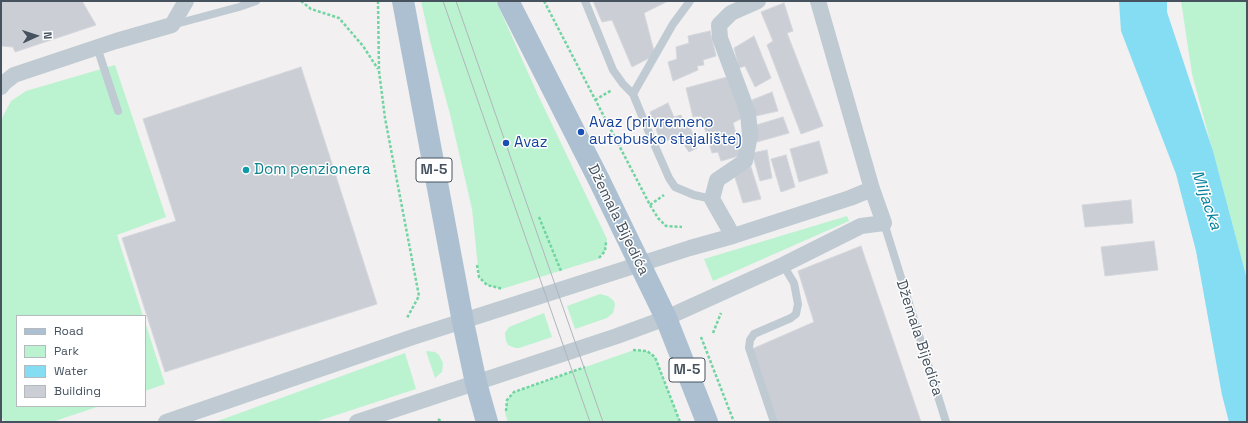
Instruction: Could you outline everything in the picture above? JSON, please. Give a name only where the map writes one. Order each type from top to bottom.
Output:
[{"type":"main road","name":"M-5","points":[[403,1],[463,322],[476,383],[496,418]]},
{"type":"main road","name":"Džemala Bijedića","points":[[508,1],[666,318],[707,422]]},
{"type":"street","points":[[1,87],[14,75],[97,47],[172,25],[186,1]]},
{"type":"street","points":[[732,236],[712,199],[718,180],[745,161],[750,135],[748,113],[720,38],[719,25],[731,14],[758,1]]},
{"type":"street","name":"Džemala Bijedića","points":[[818,1],[872,189],[884,224]]},
{"type":"street","points":[[166,422],[413,337],[850,198],[872,189]]},
{"type":"street","points":[[357,422],[666,318],[783,265],[861,226],[884,224]]},
{"type":"lane","points":[[172,25],[256,1]]},
{"type":"lane","points":[[585,1],[614,70],[623,84],[633,94],[669,178],[675,187],[694,195],[712,199]]},
{"type":"lane","points":[[633,94],[673,24],[690,1]]},
{"type":"lane","points":[[97,47],[118,111]]},
{"type":"lane","name":"Džemala Bijedića","points":[[884,224],[946,422]]},
{"type":"lane","points":[[774,422],[749,348],[750,340],[754,334],[791,318],[796,314],[798,304],[794,283],[783,265]]},
{"type":"path","points":[[300,1],[311,9],[339,18],[363,46],[379,71]]},
{"type":"path","points":[[378,1],[379,71],[385,118],[420,296],[407,318]]},
{"type":"path","points":[[544,1],[650,205],[658,218],[666,226],[682,227]]},
{"type":"path","points":[[595,100],[623,84]]},
{"type":"path","points":[[650,205],[675,187]]},
{"type":"path","points":[[539,217],[562,271],[556,273]]},
{"type":"path","points":[[598,259],[605,251],[607,239]]},
{"type":"path","points":[[477,265],[479,277],[487,285],[502,289],[509,287]]},
{"type":"path","points":[[713,333],[721,312]]},
{"type":"path","points":[[702,337],[734,422]]},
{"type":"path","points":[[626,352],[634,350],[647,351],[655,357],[680,422]]},
{"type":"path","points":[[496,418],[507,400],[514,392],[591,365]]},
{"type":"path","points":[[438,419],[442,422]]},
{"type":"green space","points":[[421,1],[496,1],[538,95],[607,239],[605,251],[598,259],[502,289],[487,285],[479,277],[472,209],[450,114],[430,41]]},
{"type":"green space","points":[[1181,1],[1247,1],[1247,279],[1192,74]]},
{"type":"green space","points":[[115,65],[166,217],[117,235],[143,315],[16,315],[16,407],[97,407],[52,422],[5,422],[1,417],[1,123],[11,101],[26,91]]},
{"type":"green space","points":[[847,216],[849,221],[713,281],[704,259]]},
{"type":"green space","points":[[600,294],[608,296],[614,301],[615,305],[613,313],[607,318],[575,329],[567,306]]},
{"type":"green space","points":[[544,313],[552,337],[519,348],[508,345],[505,333],[509,327]]},
{"type":"green space","points":[[146,325],[165,384],[146,391]]},
{"type":"green space","points":[[634,350],[647,351],[655,357],[680,422],[508,422],[505,413],[507,400],[514,392]]},
{"type":"green space","points":[[426,351],[435,352],[439,355],[443,363],[442,372],[435,378]]},
{"type":"green space","points":[[405,353],[416,389],[315,422],[215,422]]},
{"type":"water","name":"Miljacka","points":[[1119,1],[1167,1],[1167,12],[1213,151],[1247,279],[1247,422],[1229,422],[1222,395],[1196,251],[1176,174],[1121,31]]},
{"type":"building","points":[[1,1],[82,1],[96,25],[15,52],[13,47],[1,46]]},
{"type":"building","points":[[593,1],[668,1],[644,13],[655,55],[632,67],[612,20],[602,22]]},
{"type":"building","points":[[784,3],[793,31],[787,33],[823,126],[801,134],[767,45],[773,41],[761,12]]},
{"type":"building","points":[[710,31],[716,56],[703,60],[704,65],[697,66],[698,70],[673,81],[668,62],[677,59],[676,47],[689,43],[688,36]]},
{"type":"building","points":[[754,36],[771,78],[755,87],[745,66],[739,68],[734,48]]},
{"type":"building","name":"Dom penzionera","points":[[301,67],[377,304],[165,372],[122,238],[176,221],[143,119]]},
{"type":"building","points":[[727,77],[742,118],[733,123],[742,155],[721,161],[718,152],[712,153],[701,116],[693,117],[686,88]]},
{"type":"building","points":[[772,92],[778,111],[756,116],[752,100]]},
{"type":"building","points":[[668,103],[674,117],[681,115],[686,126],[690,126],[697,148],[689,152],[682,142],[675,145],[671,139],[661,143],[650,112]]},
{"type":"building","points":[[783,117],[789,133],[757,142],[753,126]]},
{"type":"building","points":[[819,141],[828,173],[799,182],[790,149]]},
{"type":"building","points":[[767,150],[772,178],[760,181],[752,153]]},
{"type":"building","points":[[786,155],[795,187],[781,192],[771,159]]},
{"type":"building","points":[[751,167],[761,199],[743,203],[734,174]]},
{"type":"building","points":[[1131,200],[1133,223],[1085,227],[1082,205]]},
{"type":"building","points":[[1154,241],[1158,270],[1105,276],[1101,247]]},
{"type":"building","points":[[861,246],[921,422],[778,422],[752,349],[814,322],[798,271]]},
{"type":"tram line","points":[[443,1],[590,422]]},
{"type":"tram line","points":[[456,1],[603,422]]},
{"type":"place","name":"Avaz (privremeno autobusko stajalište)","points":[[581,132]]},
{"type":"place","name":"Avaz","points":[[506,143]]},
{"type":"place","name":"Dom penzionera","points":[[246,170]]}]
